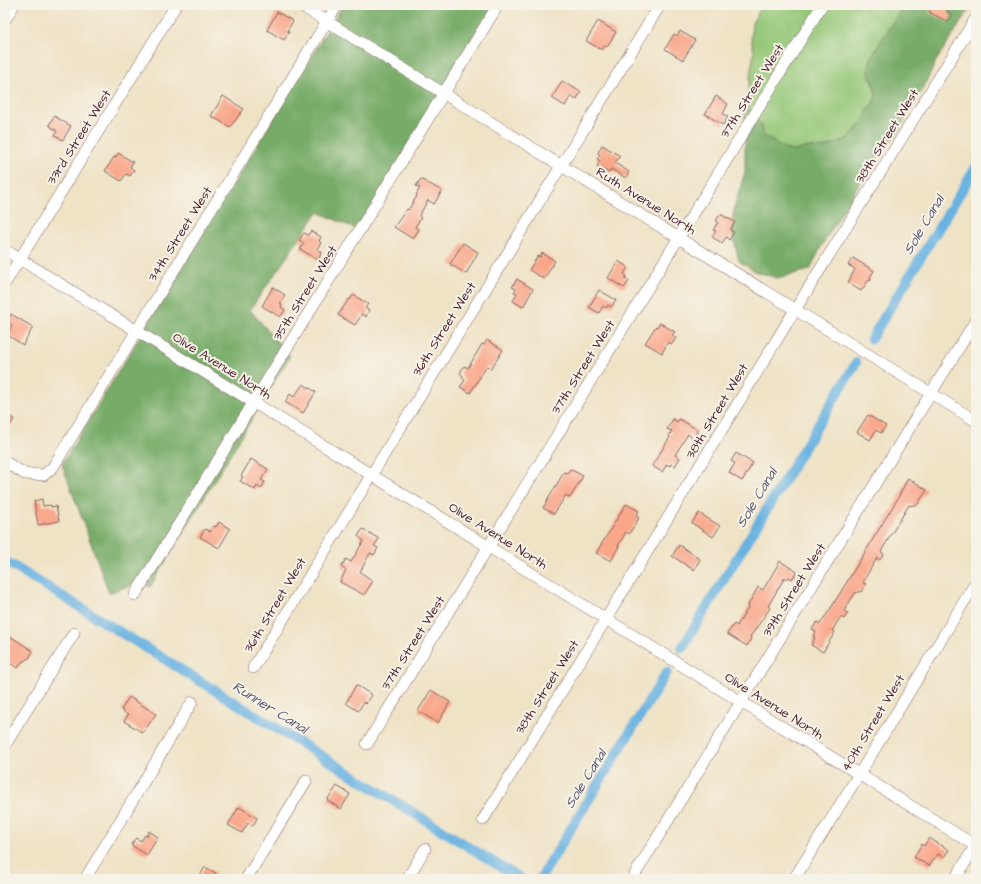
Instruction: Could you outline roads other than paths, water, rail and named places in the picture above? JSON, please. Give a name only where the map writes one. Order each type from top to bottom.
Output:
[{"type":"street","points":[[5,20],[14,5]]},
{"type":"street","name":"33rd Street West","points":[[5,283],[176,5]]},
{"type":"street","name":"Ruth Avenue North","points":[[300,5],[976,421]]},
{"type":"street","name":"34th Street West","points":[[5,462],[25,474],[44,474],[53,467],[337,5]]},
{"type":"street","name":"35th Street West","points":[[135,595],[498,5]]},
{"type":"street","name":"36th Street West","points":[[253,668],[660,5]]},
{"type":"street","name":"37th Street West","points":[[368,744],[822,5]]},
{"type":"street","name":"38th Street West","points":[[483,820],[795,310],[976,18]]},
{"type":"street","name":"Olive Avenue North","points":[[5,250],[976,846]]},
{"type":"street","name":"39th Street West","points":[[635,874],[976,320]]},
{"type":"street","name":"40th Street West","points":[[794,879],[976,582]]},
{"type":"street","points":[[5,745],[74,633]]},
{"type":"street","points":[[85,879],[192,702]]},
{"type":"street","points":[[246,879],[306,781]]},
{"type":"street","points":[[955,879],[976,846]]},
{"type":"street","points":[[407,879],[425,849]]},
{"type":"waterway","name":"Sole Canal","points":[[871,339],[976,167]]},
{"type":"waterway","name":"Sole Canal","points":[[682,648],[856,363]]},
{"type":"waterway","name":"Runner Canal","points":[[5,561],[521,879]]},
{"type":"waterway","name":"Sole Canal","points":[[540,879],[667,672]]}]
